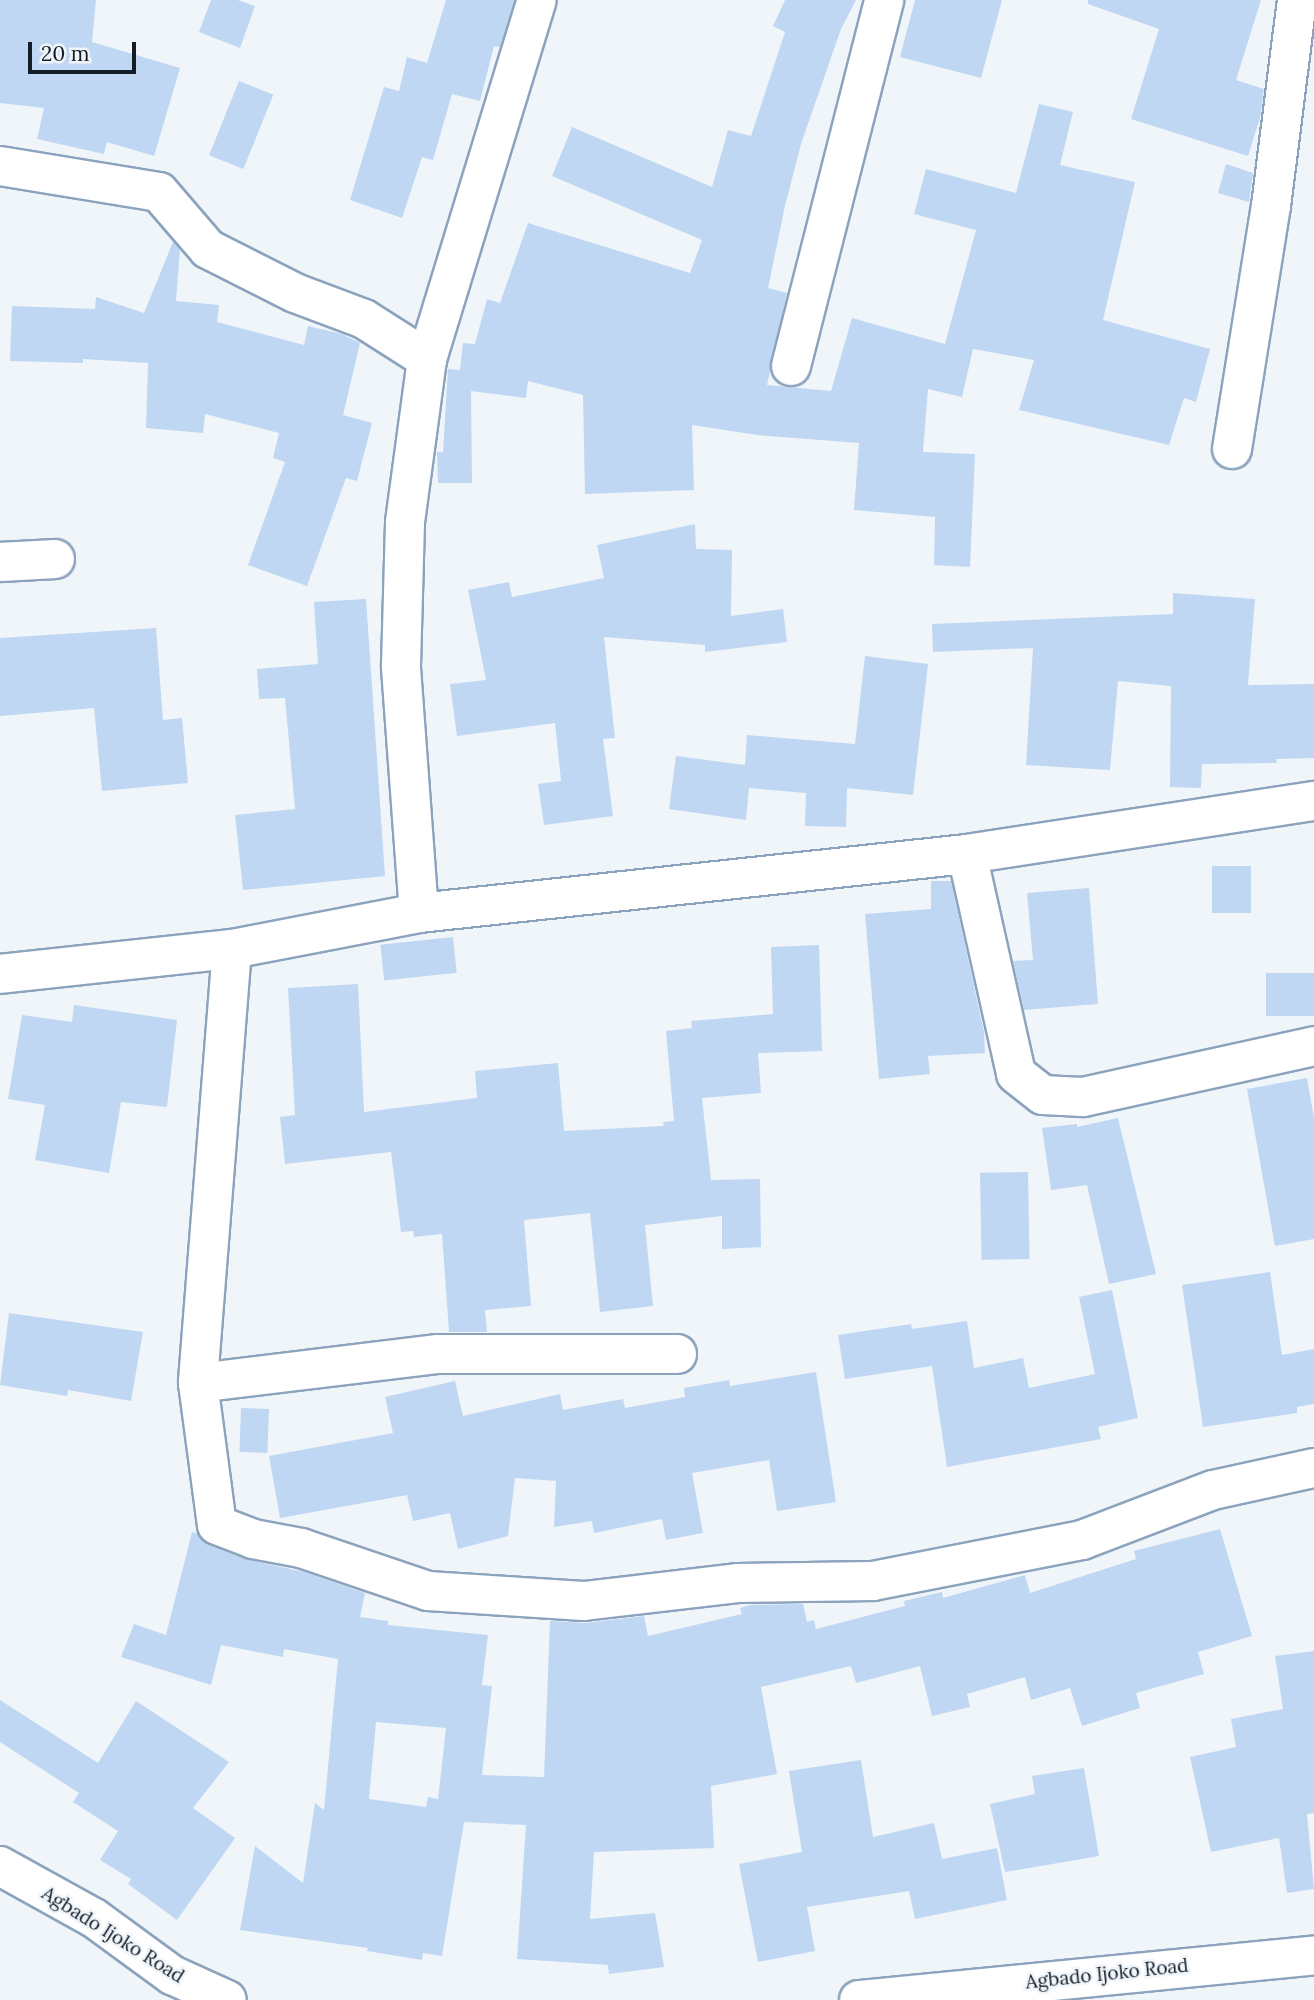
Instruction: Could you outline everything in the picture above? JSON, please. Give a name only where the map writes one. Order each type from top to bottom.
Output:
[{"type":"street","points":[[419,913],[401,666],[405,522],[427,359],[537,0]]},
{"type":"street","points":[[1232,449],[1271,206],[1297,0]]},
{"type":"street","points":[[791,366],[883,1]]},
{"type":"street","points":[[0,166],[159,192],[208,249],[295,293],[364,319],[427,359]]},
{"type":"street","points":[[0,562],[55,559]]},
{"type":"street","points":[[0,974],[232,950],[419,913],[967,854],[1314,801]]},
{"type":"street","points":[[967,854],[1016,1074],[1043,1095],[1083,1097],[1314,1046]]},
{"type":"street","points":[[232,950],[198,1383],[217,1525],[253,1539],[301,1548],[428,1591],[584,1601],[737,1583],[873,1581],[1082,1540],[1213,1490],[1314,1468]]},
{"type":"street","points":[[198,1383],[438,1354],[677,1354]]},
{"type":"street","name":"Agbado Ijoko Road","points":[[0,1867],[94,1919],[172,1975],[227,2000]]},
{"type":"street","name":"Agbado Ijoko Road","points":[[859,2000],[1314,1955]]},
{"type":"building","points":[[0,0],[96,0],[92,42],[180,68],[154,156],[107,142],[104,154],[37,139],[44,108],[0,103]]},
{"type":"building","points":[[211,0],[238,0],[255,6],[240,48],[199,32]]},
{"type":"building","points":[[446,0],[514,0],[500,47],[494,46],[480,101],[452,94],[433,160],[422,157],[402,218],[350,200],[384,87],[399,91],[407,57],[427,63]]},
{"type":"building","points":[[785,0],[856,0],[841,29],[801,144],[785,206],[768,288],[787,293],[767,385],[831,391],[852,318],[945,344],[976,230],[914,214],[926,169],[1016,193],[1039,104],[1073,112],[1060,165],[1135,182],[1103,320],[1210,349],[1196,402],[1184,398],[1169,445],[1019,410],[1034,360],[973,349],[962,397],[928,389],[923,452],[975,454],[970,567],[934,565],[935,517],[854,510],[859,443],[757,435],[692,425],[694,490],[585,494],[583,395],[528,381],[526,398],[471,391],[472,483],[438,483],[437,452],[443,452],[448,369],[460,370],[463,343],[475,344],[487,299],[500,303],[528,223],[690,273],[702,240],[552,176],[572,127],[712,187],[728,130],[751,136],[785,32],[773,26]]},
{"type":"building","points":[[915,0],[1002,0],[981,78],[900,57]]},
{"type":"building","points":[[1088,0],[1261,0],[1236,80],[1264,89],[1260,118],[1248,156],[1131,119],[1159,29],[1088,4]]},
{"type":"building","points":[[239,81],[273,95],[243,169],[209,155]]},
{"type":"building","points":[[1226,164],[1253,173],[1249,202],[1218,193]]},
{"type":"building","points":[[173,242],[180,250],[176,301],[219,305],[217,322],[304,345],[308,326],[342,334],[360,343],[343,415],[372,423],[357,481],[346,478],[307,586],[248,565],[285,462],[273,458],[279,433],[205,414],[203,433],[146,428],[148,363],[83,359],[83,363],[10,361],[12,306],[95,309],[96,297],[144,313]]},
{"type":"building","points":[[695,524],[696,549],[732,550],[731,616],[783,609],[787,642],[705,652],[705,645],[604,637],[615,738],[603,739],[613,816],[544,825],[538,784],[561,781],[555,723],[457,736],[450,684],[486,680],[468,590],[509,582],[512,597],[604,578],[597,545]]},
{"type":"building","points":[[1173,593],[1255,599],[1248,685],[1314,684],[1314,758],[1276,759],[1277,763],[1202,764],[1201,788],[1170,787],[1171,686],[1118,681],[1110,770],[1026,765],[1033,648],[933,652],[932,624],[1173,614]]},
{"type":"building","points":[[366,599],[385,876],[243,890],[235,815],[295,809],[285,698],[259,699],[257,669],[318,664],[314,602]]},
{"type":"building","points":[[156,628],[163,720],[182,718],[188,783],[102,791],[94,708],[0,716],[0,638]]},
{"type":"building","points":[[865,656],[928,664],[913,795],[847,788],[846,827],[805,826],[806,793],[749,788],[746,820],[669,809],[676,756],[745,765],[747,735],[855,744]]},
{"type":"building","points":[[1212,866],[1251,866],[1251,913],[1212,913]]},
{"type":"building","points":[[931,881],[951,881],[984,1032],[985,1053],[928,1056],[930,1074],[879,1079],[865,914],[931,909]]},
{"type":"building","points":[[1089,888],[1098,1004],[1024,1010],[1013,961],[1033,960],[1027,893]]},
{"type":"building","points":[[453,937],[457,973],[384,980],[380,945]]},
{"type":"building","points":[[819,945],[822,1051],[758,1053],[761,1093],[702,1098],[711,1180],[760,1179],[761,1247],[722,1249],[722,1216],[645,1225],[653,1306],[600,1312],[590,1213],[524,1220],[531,1306],[485,1310],[487,1332],[449,1332],[442,1234],[414,1237],[413,1231],[401,1232],[391,1152],[285,1164],[280,1117],[295,1115],[288,988],[358,984],[364,1112],[477,1098],[475,1071],[558,1063],[564,1131],[664,1126],[663,1122],[674,1121],[666,1031],[692,1028],[691,1021],[773,1014],[771,947]]},
{"type":"building","points":[[1266,973],[1314,973],[1314,1016],[1266,1016]]},
{"type":"building","points":[[74,1005],[177,1020],[167,1107],[121,1102],[109,1173],[35,1160],[45,1105],[8,1099],[22,1015],[72,1022]]},
{"type":"building","points":[[1307,1078],[1314,1118],[1314,1239],[1275,1246],[1247,1089]]},
{"type":"building","points":[[1118,1118],[1156,1274],[1109,1284],[1087,1185],[1051,1190],[1042,1128],[1077,1124],[1077,1127]]},
{"type":"building","points":[[1028,1172],[1030,1259],[982,1260],[980,1173]]},
{"type":"building","points":[[1270,1272],[1282,1355],[1314,1349],[1314,1404],[1297,1407],[1297,1413],[1203,1427],[1182,1285]]},
{"type":"building","points":[[1112,1290],[1138,1418],[1098,1427],[1101,1439],[947,1467],[932,1366],[845,1379],[838,1335],[911,1324],[912,1329],[967,1321],[974,1368],[1023,1358],[1029,1388],[1095,1374],[1079,1297]]},
{"type":"building","points":[[9,1313],[143,1332],[131,1401],[68,1390],[67,1396],[0,1385]]},
{"type":"building","points":[[816,1372],[836,1502],[777,1511],[769,1460],[692,1473],[703,1533],[666,1540],[662,1519],[594,1533],[592,1521],[554,1527],[556,1481],[515,1478],[508,1536],[458,1549],[450,1513],[413,1521],[407,1495],[280,1518],[269,1456],[393,1433],[385,1397],[455,1381],[463,1416],[560,1394],[563,1410],[623,1399],[625,1408],[685,1397],[684,1388],[729,1380],[730,1386]]},
{"type":"building","points":[[241,1408],[269,1409],[267,1453],[239,1452]]},
{"type":"building","points":[[1220,1529],[1252,1636],[1198,1652],[1204,1674],[1136,1693],[1140,1708],[1082,1726],[1070,1688],[1031,1700],[1025,1677],[967,1694],[970,1707],[932,1716],[920,1666],[856,1683],[851,1666],[761,1687],[777,1774],[711,1786],[714,1848],[594,1852],[590,1919],[655,1913],[664,1967],[609,1974],[608,1965],[517,1959],[526,1825],[464,1822],[442,1956],[423,1953],[422,1960],[367,1951],[368,1948],[240,1930],[255,1846],[303,1883],[315,1803],[324,1810],[338,1659],[284,1649],[283,1657],[221,1645],[211,1685],[121,1657],[134,1624],[166,1635],[192,1532],[209,1545],[245,1559],[304,1572],[365,1593],[360,1617],[388,1621],[388,1625],[488,1635],[482,1685],[492,1686],[482,1775],[544,1777],[550,1621],[586,1623],[644,1616],[648,1636],[742,1614],[740,1608],[750,1605],[803,1604],[807,1622],[814,1620],[816,1629],[905,1606],[904,1601],[942,1592],[943,1598],[1025,1575],[1030,1593],[1136,1559],[1134,1551]],"holes":[[[376,1722],[446,1728],[438,1799],[428,1797],[426,1807],[369,1799]]]},
{"type":"building","points":[[1314,1651],[1314,1813],[1307,1814],[1314,1889],[1287,1893],[1279,1838],[1211,1852],[1190,1757],[1236,1747],[1231,1719],[1283,1709],[1275,1656]]},
{"type":"building","points":[[0,1700],[98,1763],[136,1701],[229,1762],[193,1808],[235,1838],[177,1920],[128,1884],[131,1879],[100,1860],[118,1831],[73,1802],[79,1793],[0,1742]]},
{"type":"building","points":[[861,1760],[873,1837],[934,1823],[942,1859],[997,1848],[1007,1900],[915,1919],[909,1891],[807,1907],[815,1951],[758,1962],[739,1864],[802,1852],[789,1771]]},
{"type":"building","points":[[1084,1768],[1099,1856],[1005,1872],[990,1804],[1035,1794],[1032,1776]]}]
